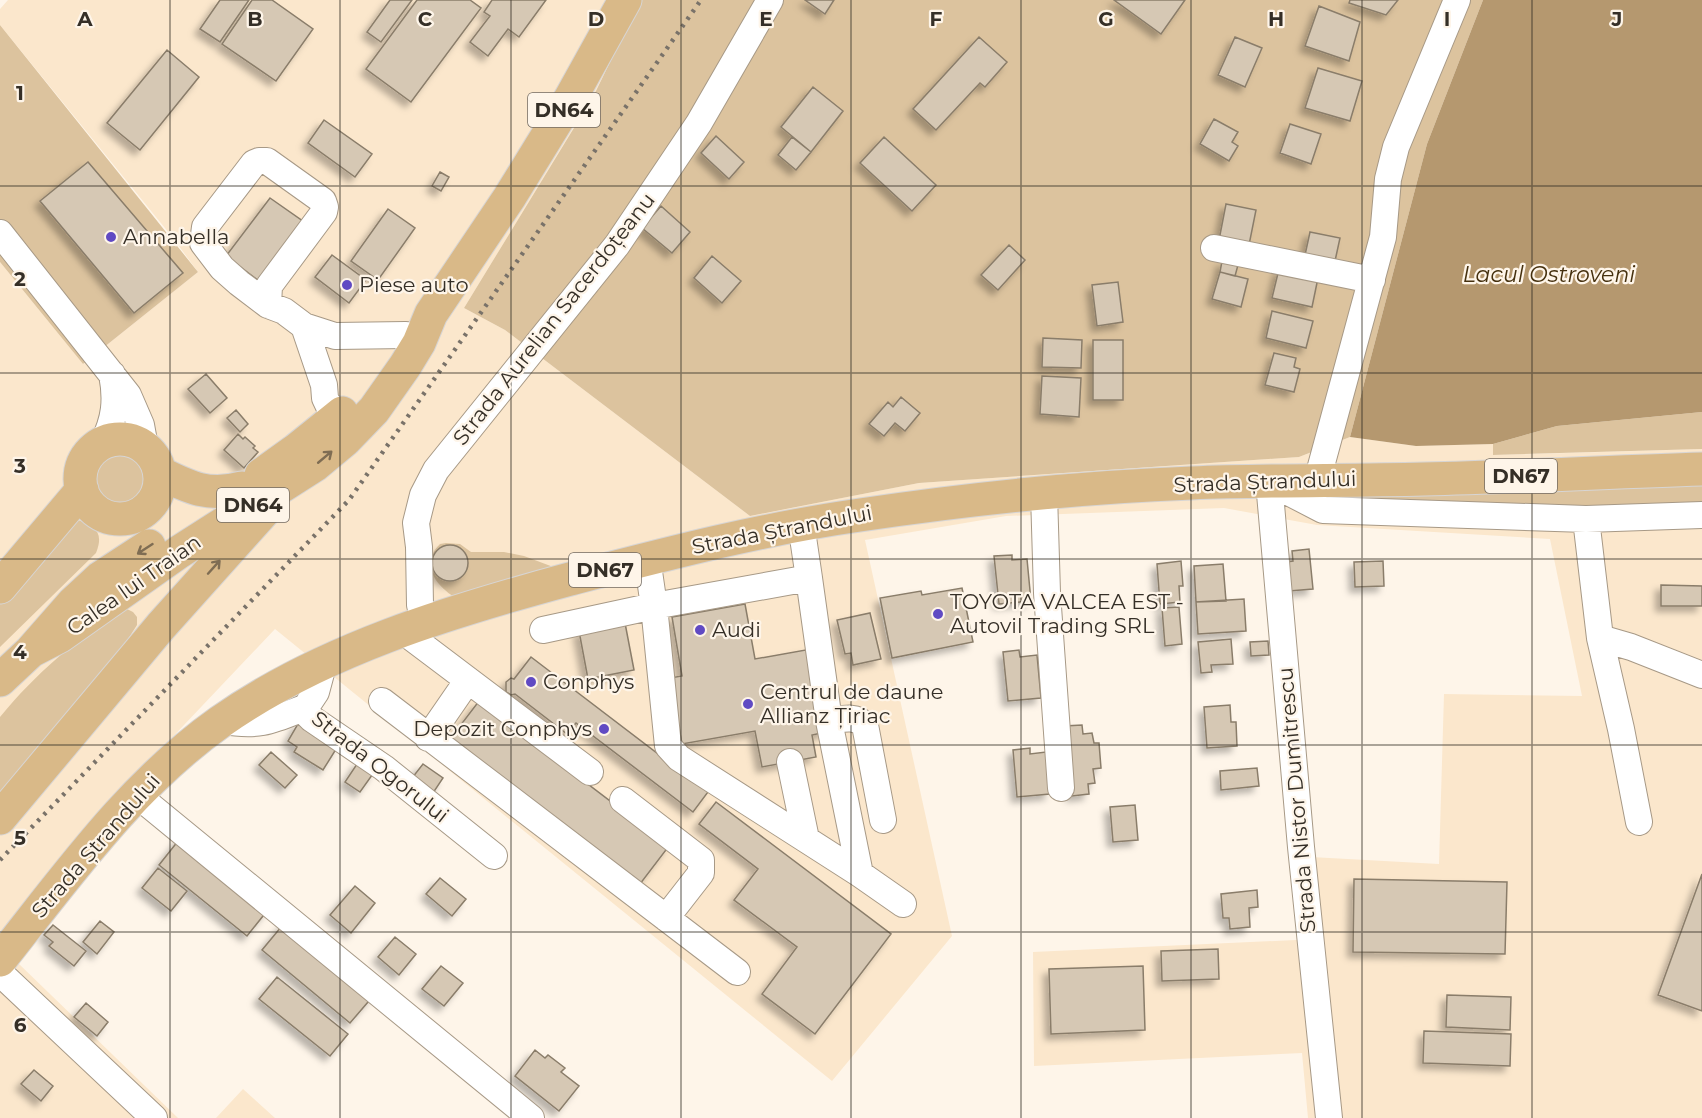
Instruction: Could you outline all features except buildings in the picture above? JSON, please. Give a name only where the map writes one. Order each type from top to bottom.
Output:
[{"type":"main road","name":"Calea lui Traian","points":[[113,583],[188,546],[289,483],[345,440],[374,410],[419,343],[430,314],[509,198],[570,99],[625,0]]},
{"type":"main road","name":"Calea lui Traian","points":[[0,680],[31,651],[54,622],[113,583],[335,420],[367,387],[406,335],[430,314]]},
{"type":"main road","points":[[153,460],[160,487],[155,500],[146,510],[120,519],[107,517],[91,507],[82,490],[81,468],[86,457],[103,443],[114,439],[136,442],[153,460],[197,489],[224,493],[242,488]]},
{"type":"main road","name":"Strada Ștrandului","points":[[0,960],[98,839],[137,795],[197,739],[261,696],[324,662],[414,627],[488,603],[647,558],[801,524],[934,505],[1192,483],[1527,476],[1702,469]]},
{"type":"main road","points":[[0,818],[161,626],[289,483]]},
{"type":"main road","points":[[0,587],[82,490]]},
{"type":"main road","points":[[107,517],[113,583],[148,599],[153,604],[161,626]]},
{"type":"street","name":"Strada Aurelian Sacerdoțeanu","points":[[414,627],[420,605],[419,547],[416,523],[423,495],[436,470],[617,245],[699,123],[770,0]]},
{"type":"street","points":[[1317,481],[1383,237],[1388,179],[1396,147],[1457,0]]},
{"type":"street","points":[[268,305],[269,286],[324,212],[325,207],[323,201],[267,161],[259,161],[254,163],[205,227],[202,236],[203,243],[222,268],[268,305],[284,311],[304,326],[336,336],[406,335]]},
{"type":"street","points":[[0,233],[112,373],[136,410],[153,460]]},
{"type":"street","points":[[1214,248],[1372,280]]},
{"type":"street","points":[[304,326],[324,385],[325,398],[335,420]]},
{"type":"street","points":[[103,443],[115,412],[112,373]]},
{"type":"street","points":[[1269,482],[1323,510],[1586,519],[1702,515]]},
{"type":"street","name":"Strada Nistor Dumitrescu","points":[[1269,482],[1301,847],[1329,1118]]},
{"type":"street","points":[[1044,494],[1047,593],[1061,788]]},
{"type":"street","points":[[1586,519],[1600,638],[1622,729],[1639,822]]},
{"type":"street","points":[[801,524],[830,721],[860,874]]},
{"type":"street","points":[[647,558],[668,746],[679,758],[903,904]]},
{"type":"street","points":[[543,630],[654,606],[809,578]]},
{"type":"street","points":[[414,627],[468,680],[590,772]]},
{"type":"street","points":[[1600,638],[1631,647],[1702,675]]},
{"type":"street","name":"Strada Ogorului","points":[[324,662],[316,692],[306,707],[306,712],[312,719],[384,768],[494,856]]},
{"type":"street","points":[[428,738],[468,680]]},
{"type":"street","points":[[382,701],[737,972]]},
{"type":"street","points":[[222,721],[246,724],[275,721],[306,707]]},
{"type":"street","points":[[830,721],[849,718],[860,720],[865,725],[884,820]]},
{"type":"street","points":[[790,762],[806,839]]},
{"type":"street","points":[[137,795],[531,1118]]},
{"type":"street","points":[[623,800],[701,860],[701,873],[666,918]]},
{"type":"street","points":[[0,973],[154,1118]]},
{"type":"shaded area","points":[[8,0],[640,0],[594,95],[464,308],[505,330],[750,516],[919,483],[1299,457],[1350,437],[1416,446],[1493,444],[1494,455],[1702,449],[1702,1118],[1308,1118],[1302,1053],[1034,1066],[1033,952],[1317,939],[1311,857],[1439,864],[1444,694],[1582,696],[1550,539],[1317,525],[1224,508],[1006,516],[865,540],[952,936],[832,1081],[275,629],[148,763],[107,846],[18,963],[178,1118],[0,1118],[0,262],[83,364],[198,272],[0,25],[0,9]]},
{"type":"shaded area","points":[[640,0],[1483,0],[1427,144],[1350,437],[1299,457],[919,483],[750,516],[505,330],[464,308],[594,95]]},
{"type":"shaded area","points":[[0,25],[198,272],[83,364],[0,262]]},
{"type":"shaded area","points":[[1702,412],[1702,449],[1493,455],[1493,444],[1557,426]]},
{"type":"shaded area","points":[[115,453],[125,453],[135,457],[143,465],[147,480],[143,495],[135,503],[125,507],[115,507],[105,503],[97,495],[93,485],[93,475],[97,465],[105,457]]},
{"type":"shaded area","points":[[1702,482],[1702,503],[1542,509],[1329,502],[1323,495]]},
{"type":"shaded area","points":[[78,520],[97,531],[99,540],[96,553],[0,647],[0,601]]},
{"type":"shaded area","points":[[440,544],[460,544],[471,552],[504,552],[524,556],[564,571],[459,600],[438,583],[431,568],[434,552]]},
{"type":"shaded area","points":[[123,607],[137,617],[137,625],[80,706],[0,801],[0,717],[57,658]]},
{"type":"shaded area","points":[[243,1089],[275,1118],[216,1118]]},
{"type":"water","name":"Lacul Ostroveni","points":[[1483,0],[1702,0],[1702,412],[1557,426],[1493,444],[1416,446],[1350,437],[1427,144]]},
{"type":"railway","points":[[0,860],[349,500],[701,0]]},
{"type":"place","name":"Annabella","points":[[111,237]]},
{"type":"place","name":"Piese auto","points":[[347,285]]},
{"type":"place","name":"TOYOTA VALCEA EST - Autovil Trading SRL","points":[[938,614]]},
{"type":"place","name":"Audi","points":[[700,630]]},
{"type":"place","name":"Conphys","points":[[531,682]]},
{"type":"place","name":"Centrul de daune Allianz Țiriac","points":[[748,704]]},
{"type":"place","name":"Depozit Conphys","points":[[604,729]]}]
